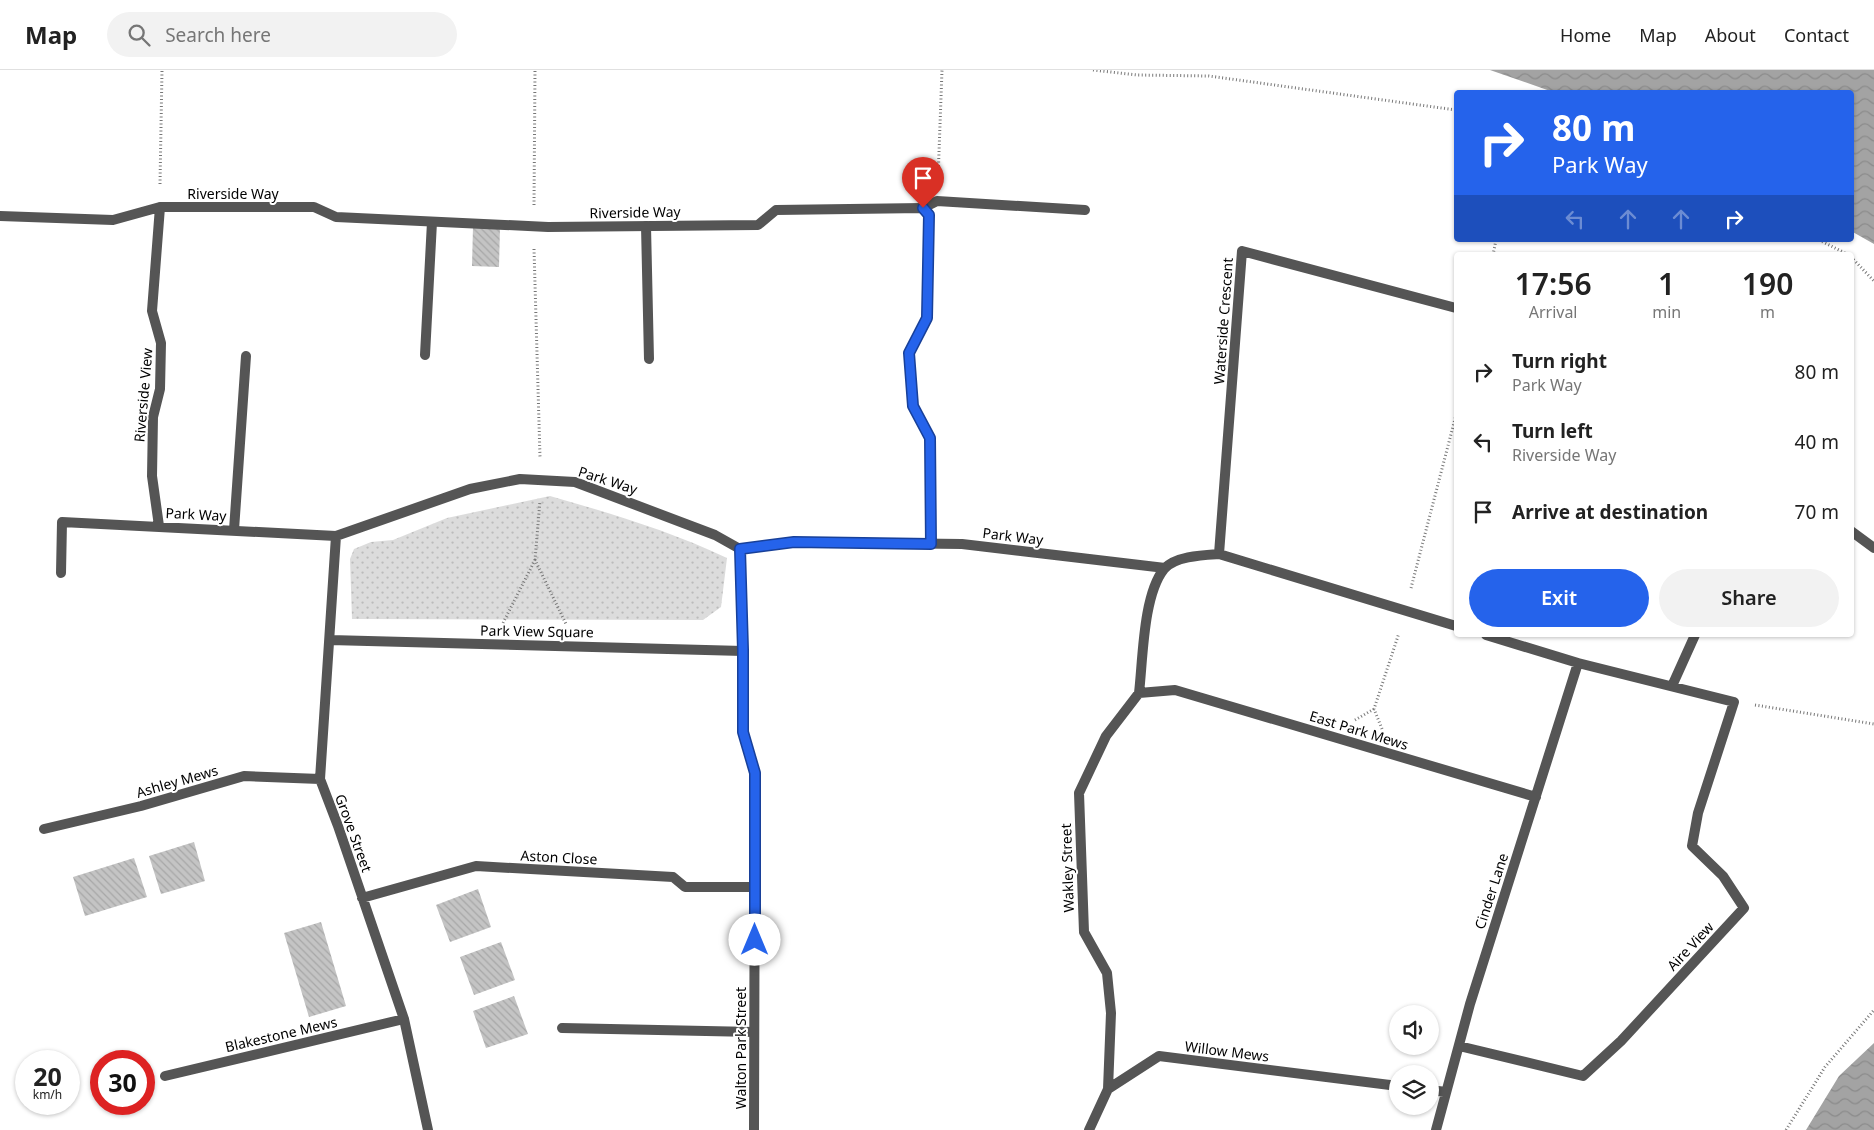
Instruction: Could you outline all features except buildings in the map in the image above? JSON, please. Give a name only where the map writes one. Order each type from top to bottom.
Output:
[{"type":"street","points":[[931,544],[930,438],[913,406],[909,353],[927,318],[929,215],[923,208],[937,201],[1085,210]]},
{"type":"street","name":"Riverside Way","points":[[0,216],[113,220],[160,207],[314,207],[336,217],[534,226],[646,226],[758,225],[776,210],[923,208]]},
{"type":"street","name":"Riverside View","points":[[159,526],[152,476],[153,417],[160,389],[162,344],[152,311],[160,207]]},
{"type":"street","points":[[425,355],[432,222]]},
{"type":"street","points":[[646,226],[649,359]]},
{"type":"street","name":"Waterside Crescent","points":[[1219,554],[1242,251],[1454,307]]},
{"type":"street","points":[[234,530],[246,356]]},
{"type":"street","name":"Park Way","points":[[61,573],[62,522],[336,536],[470,489],[520,479],[575,482],[715,535],[740,549],[794,542],[962,544],[1165,568]]},
{"type":"street","points":[[1854,533],[1874,548]]},
{"type":"street","name":"Grove Street","points":[[336,536],[320,779],[404,1019],[428,1130]]},
{"type":"street","name":"Walton Park Street","points":[[740,549],[743,732],[755,773],[754,1130]]},
{"type":"street","points":[[1139,693],[1150,596],[1165,568],[1191,556],[1219,554],[1454,625]]},
{"type":"street","points":[[1493,637],[1578,663],[1734,702]]},
{"type":"street","points":[[1672,686],[1694,637]]},
{"type":"street","name":"Park View Square","points":[[330,640],[743,650]]},
{"type":"street","name":"Cinder Lane","points":[[1436,1130],[1459,1046],[1578,663]]},
{"type":"street","name":"East Park Mews","points":[[1139,693],[1175,690],[1536,797]]},
{"type":"street","name":"Wakley Street","points":[[1108,1089],[1110,1013],[1107,973],[1084,932],[1079,793],[1106,736],[1139,693]]},
{"type":"street","name":"Aire View","points":[[1459,1046],[1583,1076],[1621,1041],[1744,908],[1724,876],[1692,846],[1698,813],[1734,702]]},
{"type":"street","name":"Ashley Mews","points":[[44,829],[141,806],[244,776],[320,779]]},
{"type":"street","name":"Aston Close","points":[[362,898],[476,866],[673,877],[685,888],[755,887]]},
{"type":"street","name":"Blakestone Mews","points":[[165,1076],[404,1019]]},
{"type":"street","points":[[562,1028],[754,1032]]},
{"type":"street","name":"Willow Mews","points":[[1108,1089],[1159,1056],[1389,1085]]},
{"type":"street","points":[[1089,1130],[1108,1089]]},
{"type":"street","points":[[1439,1091],[1446,1092]]},
{"type":"path","points":[[160,207],[162,70]]},
{"type":"path","points":[[492,644],[535,560],[541,480],[534,226],[535,70]]},
{"type":"path","points":[[937,201],[942,70]]},
{"type":"path","points":[[1092,70],[1137,75],[1209,76],[1454,110]]},
{"type":"path","points":[[1823,242],[1842,252]]},
{"type":"path","points":[[1854,260],[1874,281]]},
{"type":"path","points":[[1393,754],[1374,709],[1406,611],[1454,423]]},
{"type":"path","points":[[535,560],[566,622],[568,645]]},
{"type":"path","points":[[1734,702],[1874,724]]},
{"type":"path","points":[[1786,1130],[1825,1067],[1874,1010]]},
{"type":"shaded area","points":[[550,496],[662,531],[727,558],[721,607],[703,620],[352,619],[350,559],[354,549],[371,542],[393,540],[447,518]]},
{"type":"water","points":[[1490,70],[1874,70],[1874,244],[1854,233],[1854,90],[1547,90]]},
{"type":"water","points":[[1874,1043],[1874,1130],[1806,1130],[1839,1076]]},
{"type":"route","points":[[755,940],[755,773],[743,732],[744,698],[740,549],[794,542],[931,544],[930,438],[913,406],[909,353],[927,318],[929,215],[923,208]]}]
